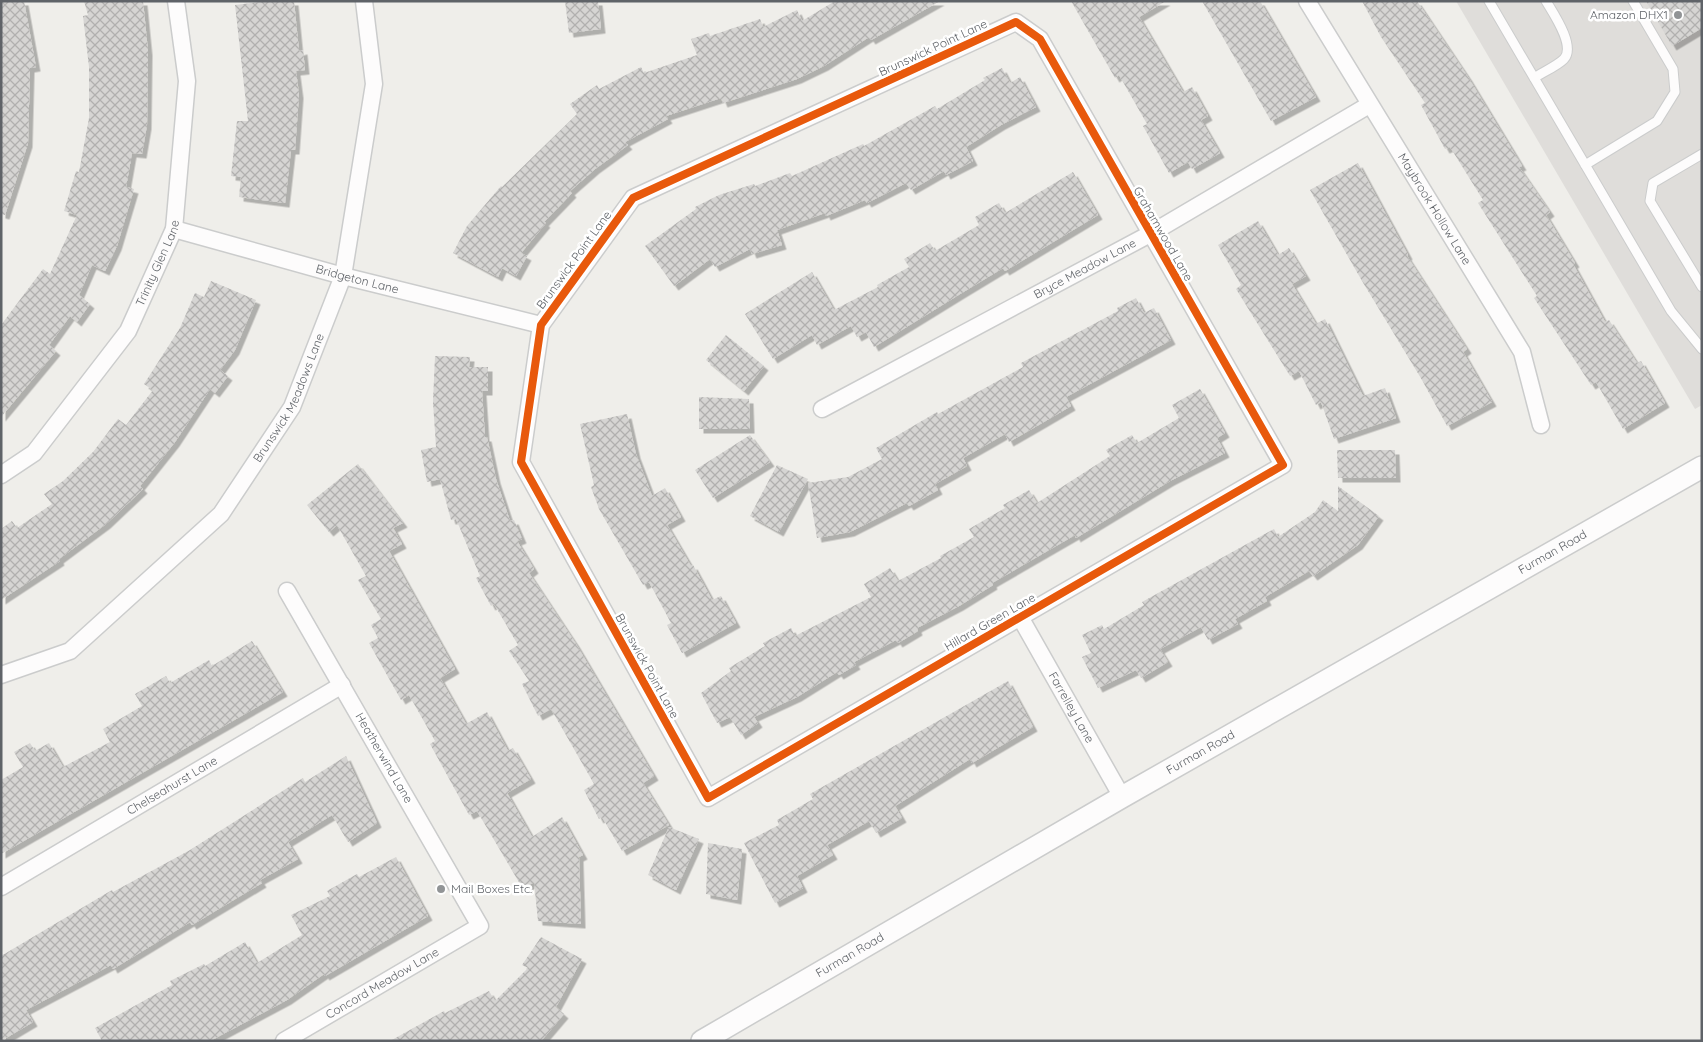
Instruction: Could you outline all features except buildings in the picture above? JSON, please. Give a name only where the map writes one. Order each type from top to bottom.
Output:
[{"type":"street","name":"Trinity Glen Lane","points":[[1,475],[34,453],[128,331],[174,229],[187,81],[176,1]]},
{"type":"street","name":"Brunswick Meadows Lane","points":[[1,675],[70,651],[220,514],[292,407],[343,276],[374,84],[364,1]]},
{"type":"street","name":"Maybrook Hollow Lane","points":[[1307,1],[1522,352],[1541,424]]},
{"type":"street","name":"Grahamwood Lane","points":[[1016,22],[1040,38],[1283,465]]},
{"type":"street","name":"Brunswick Point Lane","points":[[708,798],[522,462],[541,325],[633,198],[1016,22]]},
{"type":"street","name":"Bryce Meadow Lane","points":[[822,409],[1150,234],[1369,105]]},
{"type":"street","name":"Bridgeton Lane","points":[[174,229],[343,276],[541,325]]},
{"type":"street","name":"Hillard Green Lane","points":[[708,798],[1283,465]]},
{"type":"street","name":"Furman Road","points":[[702,1041],[1122,797],[1702,467]]},
{"type":"street","name":"Heatherwind Lane","points":[[286,591],[480,926]]},
{"type":"street","name":"Farrelley Lane","points":[[1020,617],[1122,797]]},
{"type":"street","name":"Chelseahurst Lane","points":[[1,886],[342,685]]},
{"type":"street","name":"Concord Meadow Lane","points":[[284,1041],[480,926]]},
{"type":"lane","points":[[1489,1],[1671,311],[1702,349]]},
{"type":"lane","points":[[1534,78],[1565,58],[1568,49],[1564,34],[1546,1]]},
{"type":"lane","points":[[1585,164],[1657,121],[1675,92],[1673,68],[1633,1]]},
{"type":"lane","points":[[1702,154],[1653,183],[1650,202],[1702,288]]},
{"type":"shaded area","points":[[1456,1],[1702,1],[1702,405],[1695,409]]},
{"type":"cycle path","points":[[1016,22],[1040,39],[1283,465],[708,798],[521,462],[541,325],[633,198],[1016,22]]},
{"type":"place","name":"Amazon DHX1","points":[[1678,15]]},
{"type":"place","name":"Mail Boxes Etc.","points":[[441,889]]}]
